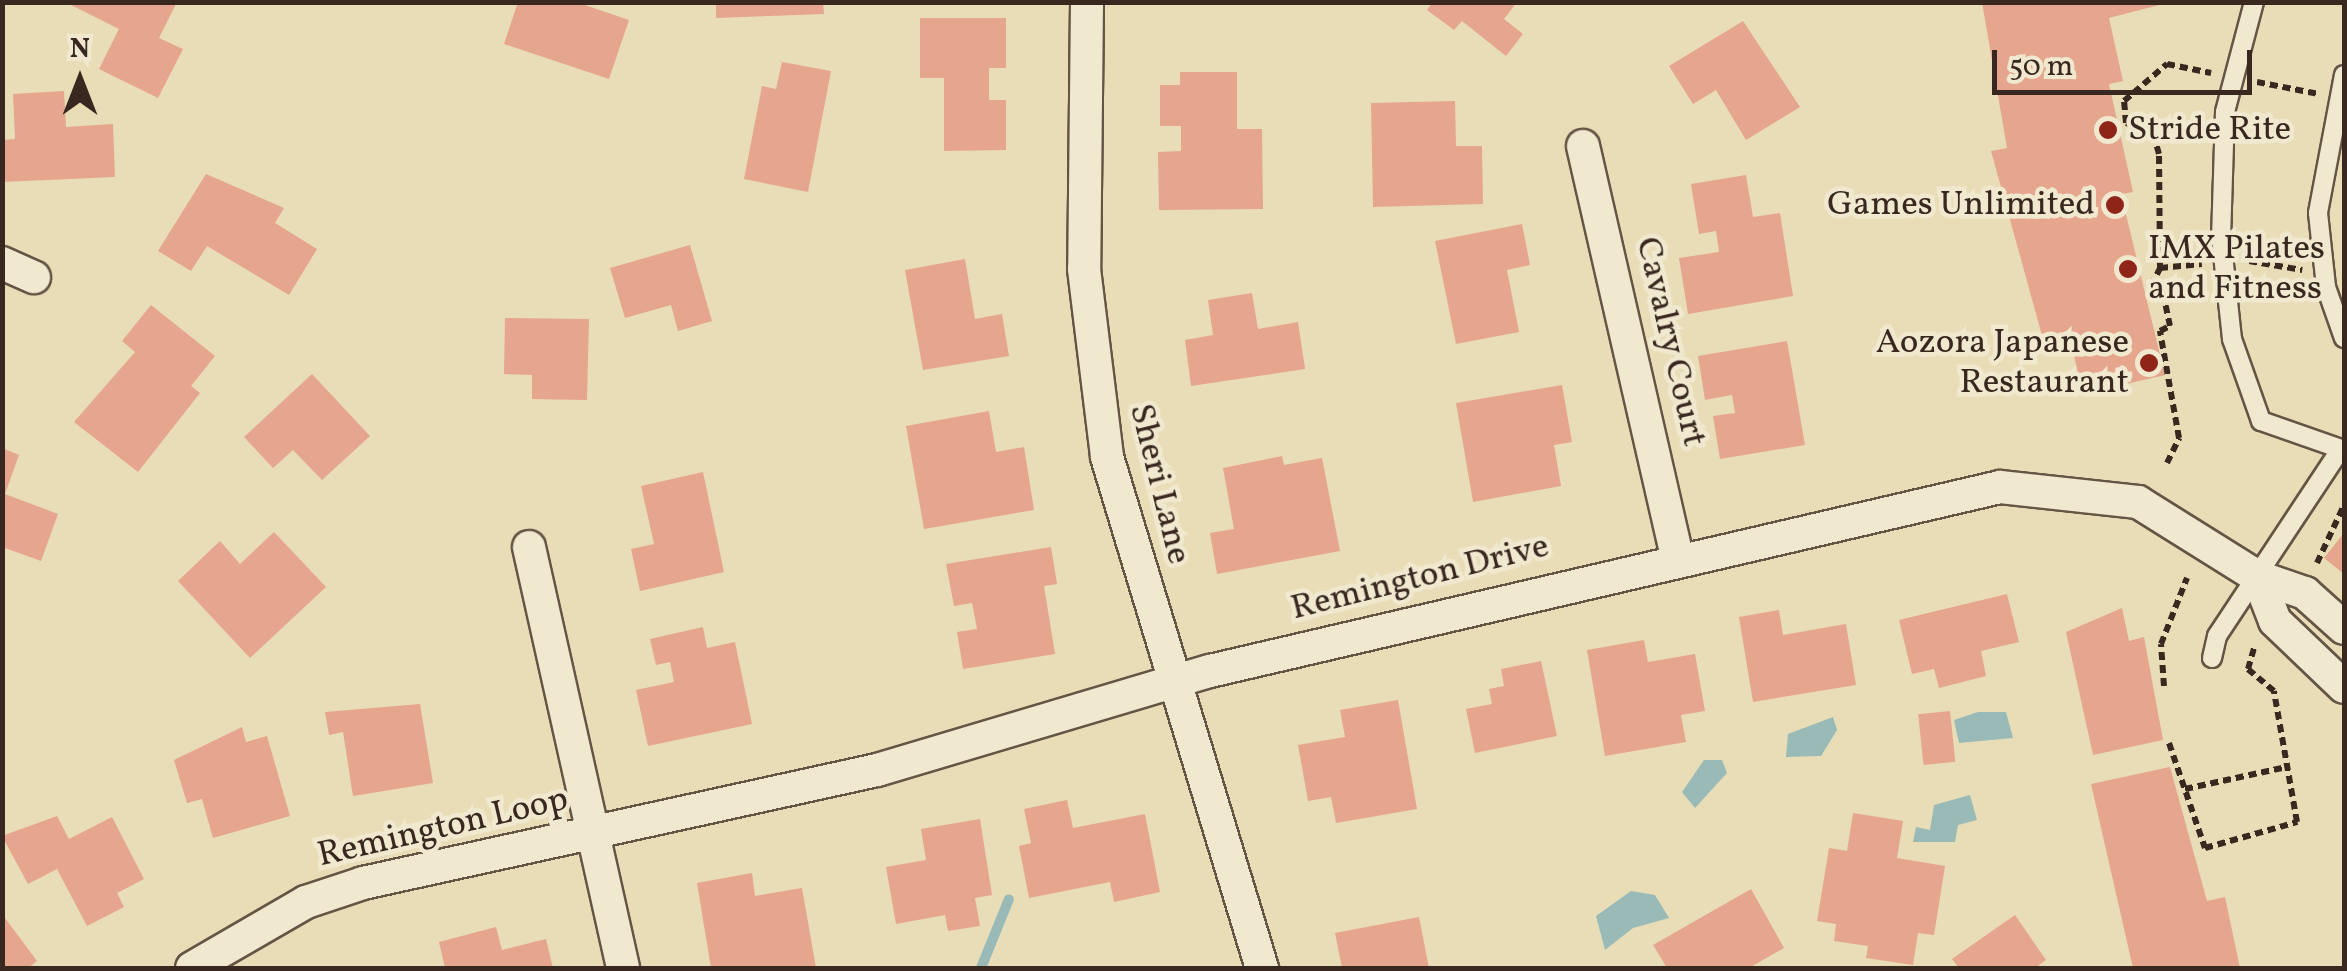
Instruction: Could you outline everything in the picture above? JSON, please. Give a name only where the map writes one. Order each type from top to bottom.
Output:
[{"type":"street","name":"Sheri Lane","points":[[1087,2],[1090,363],[1112,475],[1178,681],[1262,968]]},
{"type":"street","name":"Cavalry Court","points":[[1584,146],[1678,556]]},
{"type":"street","points":[[2,263],[34,277]]},
{"type":"street","name":"Remington Drive","points":[[592,831],[877,770],[1178,681],[1678,556],[2000,487],[2138,502],[2258,577],[2305,592],[2344,628]]},
{"type":"street","points":[[529,547],[592,831]]},
{"type":"street","points":[[2258,577],[2275,621],[2344,687]]},
{"type":"street","name":"Remington Loop","points":[[192,968],[306,902],[592,831],[623,968]]},
{"type":"lane","points":[[2212,658],[2258,577],[2342,450],[2261,420],[2244,391],[2221,236],[2234,78],[2254,2]]},
{"type":"lane","points":[[2344,74],[2318,213],[2326,286],[2344,338]]},
{"type":"path","points":[[2160,268],[2159,154],[2154,138],[2126,123],[2124,101],[2167,64],[2338,98]]},
{"type":"path","points":[[2314,574],[2344,506]]},
{"type":"path","points":[[2164,686],[2161,644],[2187,578]]},
{"type":"path","points":[[2168,743],[2205,848],[2297,822],[2274,691],[2248,669],[2258,640]]},
{"type":"path","points":[[2184,789],[2287,767]]},
{"type":"water","points":[[1978,712],[2006,712],[2013,738],[1959,743],[1954,720]]},
{"type":"water","points":[[1833,717],[1837,730],[1821,756],[1786,757],[1788,734]]},
{"type":"water","points":[[1704,760],[1722,760],[1727,773],[1695,808],[1682,792]]},
{"type":"water","points":[[1970,795],[1977,820],[1958,825],[1955,842],[1913,842],[1916,827],[1930,830],[1934,805]]},
{"type":"water","points":[[1631,891],[1655,895],[1669,918],[1633,928],[1605,950],[1596,916]]},
{"type":"building","points":[[65,2],[177,2],[159,38],[183,49],[158,98],[99,69],[119,29]]},
{"type":"building","points":[[518,2],[576,2],[629,20],[609,79],[504,44]]},
{"type":"building","points":[[716,2],[823,2],[824,14],[716,18]]},
{"type":"building","points":[[1433,2],[1517,2],[1504,19],[1523,34],[1506,56],[1462,21],[1454,30],[1427,10]]},
{"type":"building","points":[[1982,2],[2171,2],[2109,18],[2123,81],[2109,84],[2133,192],[2121,194],[2165,375],[2083,394],[2069,334],[2043,339],[1991,151],[2007,148]]},
{"type":"building","points":[[920,18],[1006,18],[1006,68],[989,68],[989,100],[1006,100],[1006,150],[944,151],[944,78],[920,78]]},
{"type":"building","points":[[1743,21],[1800,107],[1746,140],[1716,90],[1693,104],[1669,66]]},
{"type":"building","points":[[782,62],[831,71],[808,192],[744,179],[762,86],[776,89]]},
{"type":"building","points":[[1180,72],[1237,72],[1237,129],[1262,129],[1263,209],[1159,210],[1158,152],[1181,151],[1181,126],[1160,126],[1160,85],[1180,85]]},
{"type":"building","points":[[64,91],[66,127],[113,124],[115,177],[2,182],[2,140],[15,139],[13,94]]},
{"type":"building","points":[[1455,101],[1456,146],[1482,146],[1483,204],[1373,207],[1371,103]]},
{"type":"building","points":[[206,174],[284,208],[275,223],[317,249],[289,295],[207,246],[191,271],[158,251]]},
{"type":"building","points":[[1746,175],[1753,217],[1780,213],[1793,296],[1688,314],[1679,258],[1719,252],[1716,231],[1699,234],[1691,184]]},
{"type":"building","points":[[1522,224],[1530,265],[1507,270],[1519,332],[1456,344],[1435,241]]},
{"type":"building","points":[[690,245],[712,321],[678,331],[671,305],[625,318],[610,268]]},
{"type":"building","points":[[965,259],[975,319],[1002,314],[1009,356],[923,370],[905,270]]},
{"type":"building","points":[[1252,293],[1258,329],[1298,322],[1305,369],[1191,386],[1185,340],[1213,335],[1208,300]]},
{"type":"building","points":[[151,305],[215,356],[191,386],[200,393],[138,472],[74,422],[135,352],[122,341]]},
{"type":"building","points":[[505,318],[589,319],[587,400],[532,399],[532,375],[504,374]]},
{"type":"building","points":[[1787,341],[1805,445],[1720,459],[1713,416],[1735,413],[1732,395],[1705,400],[1698,356]]},
{"type":"building","points":[[312,374],[370,436],[322,480],[293,450],[273,468],[244,437]]},
{"type":"building","points":[[1562,385],[1572,442],[1554,445],[1561,486],[1473,502],[1456,403]]},
{"type":"building","points":[[989,411],[996,452],[1024,447],[1034,510],[924,529],[906,426]]},
{"type":"building","points":[[2,448],[19,455],[5,494],[58,514],[41,561],[2,547]]},
{"type":"building","points":[[1282,456],[1284,465],[1322,458],[1340,551],[1217,574],[1210,533],[1234,529],[1223,468]]},
{"type":"building","points":[[703,472],[724,572],[640,591],[631,549],[654,544],[641,486]]},
{"type":"building","points":[[274,532],[326,587],[250,658],[178,581],[220,541],[240,564]]},
{"type":"building","points":[[2344,533],[2344,574],[2324,558]]},
{"type":"building","points":[[1051,547],[1057,584],[1044,586],[1055,654],[963,669],[957,632],[977,629],[972,603],[954,606],[946,564]]},
{"type":"building","points":[[2007,594],[2019,642],[1981,651],[1986,676],[1939,688],[1934,669],[1912,674],[1899,620]]},
{"type":"building","points":[[2122,608],[2129,641],[2144,637],[2163,740],[2093,755],[2066,632]]},
{"type":"building","points":[[1779,610],[1783,635],[1846,624],[1856,685],[1753,702],[1739,617]]},
{"type":"building","points":[[703,627],[707,648],[735,642],[752,724],[648,746],[636,690],[674,682],[670,662],[656,665],[650,639]]},
{"type":"building","points":[[1644,640],[1648,662],[1695,654],[1705,711],[1681,715],[1686,742],[1605,756],[1587,650]]},
{"type":"building","points":[[1541,661],[1557,736],[1475,753],[1466,709],[1492,704],[1489,689],[1504,686],[1501,669]]},
{"type":"building","points":[[1398,700],[1417,809],[1336,823],[1331,797],[1308,801],[1298,745],[1345,737],[1340,710]]},
{"type":"building","points":[[420,704],[433,783],[353,796],[343,732],[329,735],[325,712]]},
{"type":"building","points":[[1950,711],[1955,762],[1924,765],[1918,714]]},
{"type":"building","points":[[242,727],[246,742],[267,736],[290,816],[213,838],[202,799],[187,803],[174,760]]},
{"type":"building","points":[[2170,767],[2207,901],[2225,897],[2240,968],[2133,968],[2091,784]]},
{"type":"building","points":[[1067,800],[1073,828],[1145,814],[1160,892],[1114,902],[1110,882],[1029,898],[1019,846],[1031,843],[1024,809]]},
{"type":"building","points":[[1853,813],[1903,821],[1897,858],[1945,866],[1934,935],[1918,933],[1913,965],[1866,958],[1868,946],[1834,941],[1836,924],[1817,921],[1829,848],[1847,851]]},
{"type":"building","points":[[57,816],[69,839],[112,817],[144,879],[117,893],[124,907],[87,926],[57,869],[28,884],[2,836]]},
{"type":"building","points":[[980,819],[992,895],[975,898],[980,926],[948,931],[945,915],[896,924],[886,867],[926,860],[921,829]]},
{"type":"building","points":[[752,873],[755,896],[802,888],[816,968],[711,968],[697,883]]},
{"type":"building","points":[[1751,889],[1784,948],[1749,968],[1667,968],[1653,945]]},
{"type":"building","points":[[2,914],[37,961],[28,968],[2,968]]},
{"type":"building","points":[[2015,915],[2046,960],[2035,968],[1959,968],[1952,959]]},
{"type":"building","points":[[1419,917],[1429,968],[1342,968],[1335,933]]},
{"type":"building","points":[[496,927],[502,950],[546,939],[553,968],[445,968],[439,942]]},
{"type":"waterway","points":[[981,968],[1009,899]]},
{"type":"place","name":"Stride Rite","points":[[2108,130]]},
{"type":"place","name":"Games Unlimited","points":[[2115,205]]},
{"type":"place","name":"IMX Pilates and Fitness","points":[[2128,269]]},
{"type":"place","name":"Aozora Japanese Restaurant","points":[[2149,363]]}]
